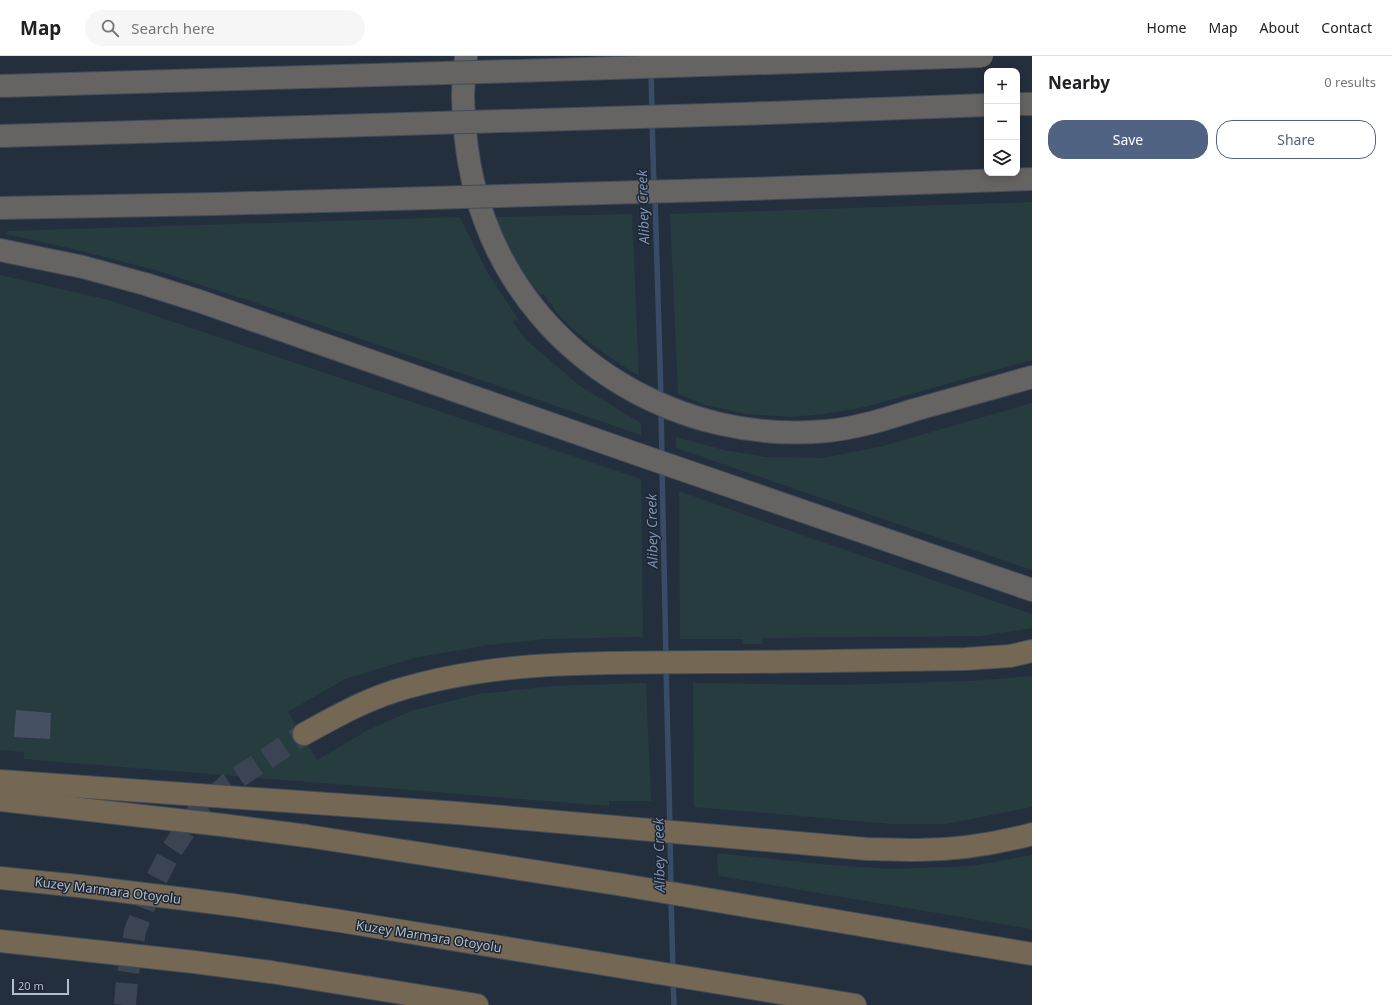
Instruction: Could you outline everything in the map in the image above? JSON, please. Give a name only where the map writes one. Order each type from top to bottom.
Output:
[{"type":"highway","points":[[466,56],[463,95],[465,130],[475,188],[484,220],[495,245],[526,297],[544,320],[589,362],[616,382],[650,400],[678,412],[706,421],[733,427],[771,431],[828,431],[872,423],[1032,377]]},
{"type":"highway","points":[[0,86],[982,56]]},
{"type":"highway","points":[[1020,104],[1032,104]]},
{"type":"highway","points":[[0,136],[740,114],[984,105]]},
{"type":"highway","points":[[0,208],[747,190],[1032,179]]},
{"type":"highway","points":[[0,250],[83,267],[199,301],[1032,590]]},
{"type":"highway","points":[[304,734],[359,705],[394,691],[459,675],[529,666],[602,663],[965,660],[1010,656],[1032,651]]},
{"type":"highway","points":[[0,781],[386,808],[867,848],[917,850],[967,847],[1032,834]]},
{"type":"highway","points":[[0,800],[307,836],[623,885],[1032,954]]},
{"type":"highway","name":"Kuzey Marmara Otoyolu","points":[[0,878],[79,886],[240,906],[856,1005]]},
{"type":"highway","points":[[0,941],[187,961],[271,972],[477,1005]]},
{"type":"green space","points":[[1032,202],[1032,360],[865,407],[824,414],[791,417],[746,414],[706,405],[678,394],[670,214]]},
{"type":"green space","points":[[632,214],[639,376],[576,332],[558,314],[543,294],[541,296],[517,265],[494,217]]},
{"type":"green space","points":[[460,217],[486,270],[518,319],[513,322],[525,339],[580,386],[641,423],[641,435],[155,270],[6,234],[8,231]]},
{"type":"green space","points":[[0,275],[105,299],[641,479],[643,637],[546,639],[488,645],[414,658],[345,679],[288,712],[317,760],[368,730],[411,711],[478,694],[554,686],[646,683],[651,801],[609,801],[609,806],[24,759],[24,752],[0,750]]},
{"type":"green space","points":[[1032,403],[1032,570],[676,448],[676,437],[724,450],[765,457],[822,458],[883,446]]},
{"type":"green space","points":[[679,491],[1032,614],[1032,628],[980,636],[763,638],[762,644],[742,644],[742,639],[680,639]]},
{"type":"green space","points":[[1032,676],[1032,807],[946,824],[892,824],[694,807],[693,683],[832,685],[971,681]]},
{"type":"green space","points":[[717,853],[819,864],[890,869],[972,866],[1032,855],[1032,929],[718,876]]},
{"type":"building","points":[[16,710],[51,713],[50,739],[14,737]]},
{"type":"waterway","name":"Alibey Creek","points":[[651,70],[652,112]]},
{"type":"waterway","name":"Alibey Creek","points":[[652,120],[654,188]]},
{"type":"waterway","name":"Alibey Creek","points":[[655,196],[661,398]]},
{"type":"waterway","name":"Alibey Creek","points":[[661,410],[662,458]]},
{"type":"waterway","name":"Alibey Creek","points":[[662,468],[666,657]]},
{"type":"waterway","name":"Alibey Creek","points":[[666,666],[670,827]]},
{"type":"waterway","name":"Alibey Creek","points":[[670,836],[671,889]]},
{"type":"waterway","name":"Alibey Creek","points":[[671,898],[673,971]]},
{"type":"waterway","name":"Alibey Creek","points":[[673,980],[674,1005]]},
{"type":"tunnel","points":[[125,1005],[127,980],[135,931],[151,889],[171,851],[197,813],[228,784],[304,734]]}]
